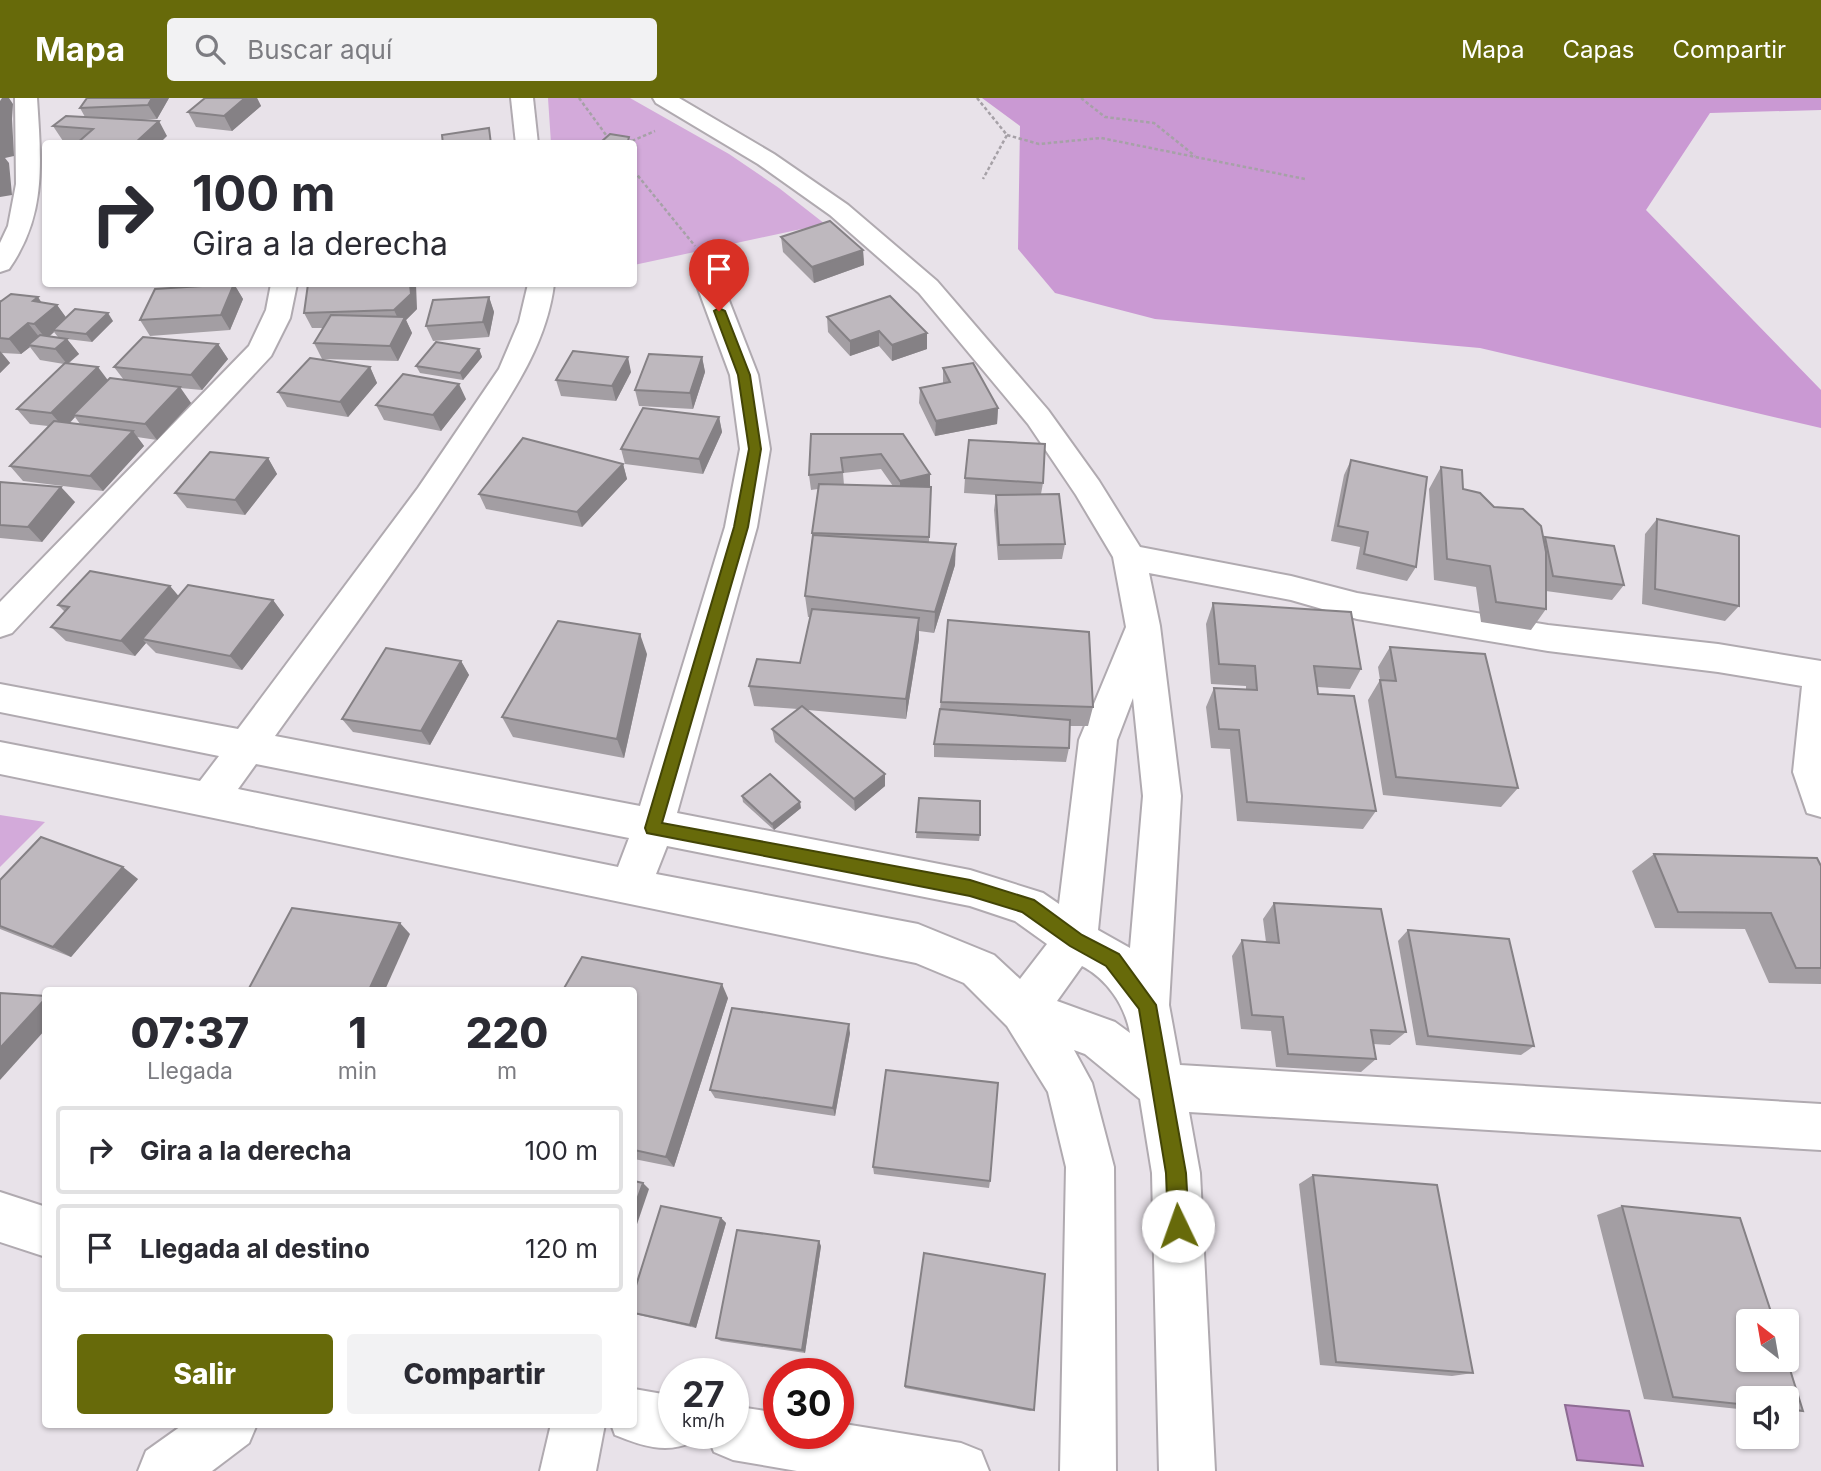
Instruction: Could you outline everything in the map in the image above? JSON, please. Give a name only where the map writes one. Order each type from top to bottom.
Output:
[{"type":"street","points":[[0,264],[9,252],[26,211],[37,171],[26,98]]},
{"type":"street","points":[[522,98],[527,140]]},
{"type":"street","points":[[664,98],[766,159],[839,210],[928,287],[1038,417],[1129,557],[1143,626],[1162,796],[1147,1005],[1176,1173],[1188,1471]]},
{"type":"street","points":[[631,888],[653,828],[741,527],[755,449],[744,375],[701,261]]},
{"type":"street","points":[[0,624],[261,350],[275,324],[285,287]]},
{"type":"street","points":[[209,799],[429,496],[513,369],[533,322],[540,287]]},
{"type":"street","points":[[1129,557],[1291,588],[1357,606],[1548,638],[1717,658],[1821,677],[1812,772],[1821,801]]},
{"type":"street","points":[[1023,1011],[1076,940],[1098,740],[1143,626]]},
{"type":"street","points":[[0,698],[970,888],[1028,906],[1076,940],[1113,960],[1147,1005]]},
{"type":"street","points":[[0,758],[631,888],[918,944],[979,969],[1023,1011],[1069,1083],[1090,1167],[1088,1471]]},
{"type":"street","points":[[1023,1011],[1099,1037],[1162,1087],[1821,1126]]},
{"type":"street","points":[[0,1217],[42,1231]]},
{"type":"street","points":[[637,1417],[658,1420]]},
{"type":"street","points":[[166,1471],[225,1428]]},
{"type":"street","points":[[568,1471],[577,1428]]},
{"type":"street","points":[[749,1436],[961,1471]]},
{"type":"path","points":[[579,98],[610,140],[616,139]]},
{"type":"path","points":[[977,98],[1007,135],[1039,144],[1101,138],[1305,179]]},
{"type":"path","points":[[1081,98],[1105,117],[1154,123],[1196,157]]},
{"type":"path","points":[[983,179],[1007,135]]},
{"type":"path","points":[[637,175],[701,261]]},
{"type":"shaded area","points":[[548,98],[630,98],[729,154],[825,224],[637,264],[637,140],[551,140]]},
{"type":"shaded area","points":[[982,98],[1821,98],[1821,110],[1710,113],[1646,210],[1821,390],[1821,428],[1480,348],[1155,319],[1055,293],[1018,249],[1020,126]]},
{"type":"shaded area","points":[[0,815],[45,822],[0,867]]},
{"type":"shaded area","points":[[1565,1405],[1629,1411],[1643,1466],[1577,1460]]},
{"type":"building","points":[[87,98],[152,98],[148,105],[80,108]]},
{"type":"building","points":[[205,98],[245,98],[224,116],[188,112]]},
{"type":"building","points":[[66,116],[159,121],[138,140],[81,140],[93,129],[53,126]]},
{"type":"building","points":[[489,128],[490,140],[443,140],[442,135]]},
{"type":"building","points":[[610,134],[629,137],[628,140],[603,140]]},
{"type":"building","points":[[830,221],[863,250],[812,267],[781,237]]},
{"type":"building","points":[[233,287],[221,315],[140,320],[155,289]]},
{"type":"building","points":[[308,287],[410,287],[411,294],[394,310],[304,313]]},
{"type":"building","points":[[11,294],[38,297],[33,301],[57,305],[34,324],[28,323],[9,339],[0,338],[0,302]]},
{"type":"building","points":[[890,296],[927,333],[892,345],[879,331],[850,341],[827,317]]},
{"type":"building","points":[[489,297],[483,322],[426,326],[433,300]]},
{"type":"building","points":[[75,309],[108,313],[86,334],[53,330]]},
{"type":"building","points":[[331,315],[405,317],[390,346],[314,343]]},
{"type":"building","points":[[40,335],[67,339],[55,349],[28,345]]},
{"type":"building","points":[[143,337],[218,344],[191,375],[114,367]]},
{"type":"building","points":[[436,342],[479,349],[460,373],[416,366]]},
{"type":"building","points":[[573,351],[628,357],[612,386],[556,380]]},
{"type":"building","points":[[649,354],[702,357],[690,393],[635,390]]},
{"type":"building","points":[[310,358],[370,367],[340,402],[278,392]]},
{"type":"building","points":[[65,363],[98,367],[51,413],[17,409]]},
{"type":"building","points":[[973,363],[998,408],[936,421],[920,388],[950,382],[943,368]]},
{"type":"building","points":[[403,374],[459,384],[433,415],[376,405]]},
{"type":"building","points":[[110,378],[180,387],[145,424],[73,415]]},
{"type":"building","points":[[643,408],[719,417],[699,459],[621,449]]},
{"type":"building","points":[[54,421],[133,431],[90,476],[10,466]]},
{"type":"building","points":[[811,434],[903,434],[930,474],[900,481],[881,454],[841,458],[843,472],[809,475]]},
{"type":"building","points":[[523,438],[623,464],[577,512],[479,494]]},
{"type":"building","points":[[969,440],[1045,444],[1043,483],[965,478]]},
{"type":"building","points":[[210,452],[268,458],[235,500],[175,493]]},
{"type":"building","points":[[1351,460],[1427,477],[1416,567],[1364,554],[1368,532],[1338,526]]},
{"type":"building","points":[[1441,467],[1462,470],[1463,489],[1480,493],[1494,507],[1523,509],[1541,526],[1546,552],[1546,609],[1496,602],[1490,566],[1447,559]]},
{"type":"building","points":[[0,482],[61,487],[28,527],[0,525]]},
{"type":"building","points":[[819,484],[931,487],[929,537],[812,533]]},
{"type":"building","points":[[1059,494],[1065,544],[999,545],[996,495]]},
{"type":"building","points":[[1657,519],[1739,536],[1739,606],[1655,589]]},
{"type":"building","points":[[813,535],[956,544],[935,612],[805,596]]},
{"type":"building","points":[[1545,537],[1614,546],[1624,585],[1553,576]]},
{"type":"building","points":[[90,571],[170,586],[121,641],[51,627],[69,607],[58,605]]},
{"type":"building","points":[[188,585],[273,600],[230,656],[142,639]]},
{"type":"building","points":[[1213,603],[1351,612],[1361,669],[1314,666],[1318,694],[1354,696],[1376,811],[1247,802],[1239,730],[1219,729],[1214,688],[1257,690],[1255,666],[1219,664]]},
{"type":"building","points":[[812,609],[919,618],[906,699],[749,686],[757,659],[800,663]]},
{"type":"building","points":[[948,620],[1089,632],[1093,707],[941,702]]},
{"type":"building","points":[[558,621],[640,634],[617,739],[502,717]]},
{"type":"building","points":[[1390,647],[1485,654],[1518,788],[1396,777],[1380,680],[1396,681]]},
{"type":"building","points":[[386,648],[461,661],[421,731],[342,719]]},
{"type":"building","points":[[802,706],[885,774],[854,799],[772,729]]},
{"type":"building","points":[[940,709],[1070,720],[1069,748],[934,744]]},
{"type":"building","points":[[770,774],[800,802],[772,824],[742,796]]},
{"type":"building","points":[[919,798],[980,801],[980,835],[916,832]]},
{"type":"building","points":[[41,837],[123,867],[53,947],[0,926],[0,880]]},
{"type":"building","points":[[1654,854],[1817,858],[1821,866],[1821,968],[1796,968],[1771,913],[1678,912]]},
{"type":"building","points":[[1274,903],[1381,909],[1406,1032],[1371,1030],[1376,1059],[1288,1054],[1283,1017],[1252,1015],[1242,940],[1279,943]]},
{"type":"building","points":[[292,908],[400,923],[370,987],[250,987]]},
{"type":"building","points":[[1408,930],[1509,939],[1534,1046],[1428,1036]]},
{"type":"building","points":[[582,957],[722,984],[666,1157],[637,1151],[637,987],[565,987]]},
{"type":"building","points":[[0,993],[42,996],[42,1002],[0,1048]]},
{"type":"building","points":[[732,1008],[849,1024],[833,1108],[710,1090]]},
{"type":"building","points":[[886,1070],[998,1083],[990,1181],[873,1167]]},
{"type":"building","points":[[1313,1175],[1437,1185],[1473,1373],[1336,1362]]},
{"type":"building","points":[[637,1182],[643,1183],[637,1200]]},
{"type":"building","points":[[661,1206],[721,1218],[690,1325],[637,1314],[637,1282]]},
{"type":"building","points":[[1622,1206],[1740,1218],[1770,1309],[1736,1309],[1736,1372],[1791,1372],[1795,1386],[1736,1386],[1736,1404],[1673,1397]]},
{"type":"building","points":[[737,1230],[819,1241],[802,1350],[716,1338]]},
{"type":"building","points":[[924,1253],[1045,1274],[1034,1410],[905,1386]]},
{"type":"route","points":[[719,311],[744,375],[755,449],[741,527],[653,828],[970,888],[1028,906],[1076,940],[1113,960],[1147,1005],[1176,1173],[1178,1226]]}]
